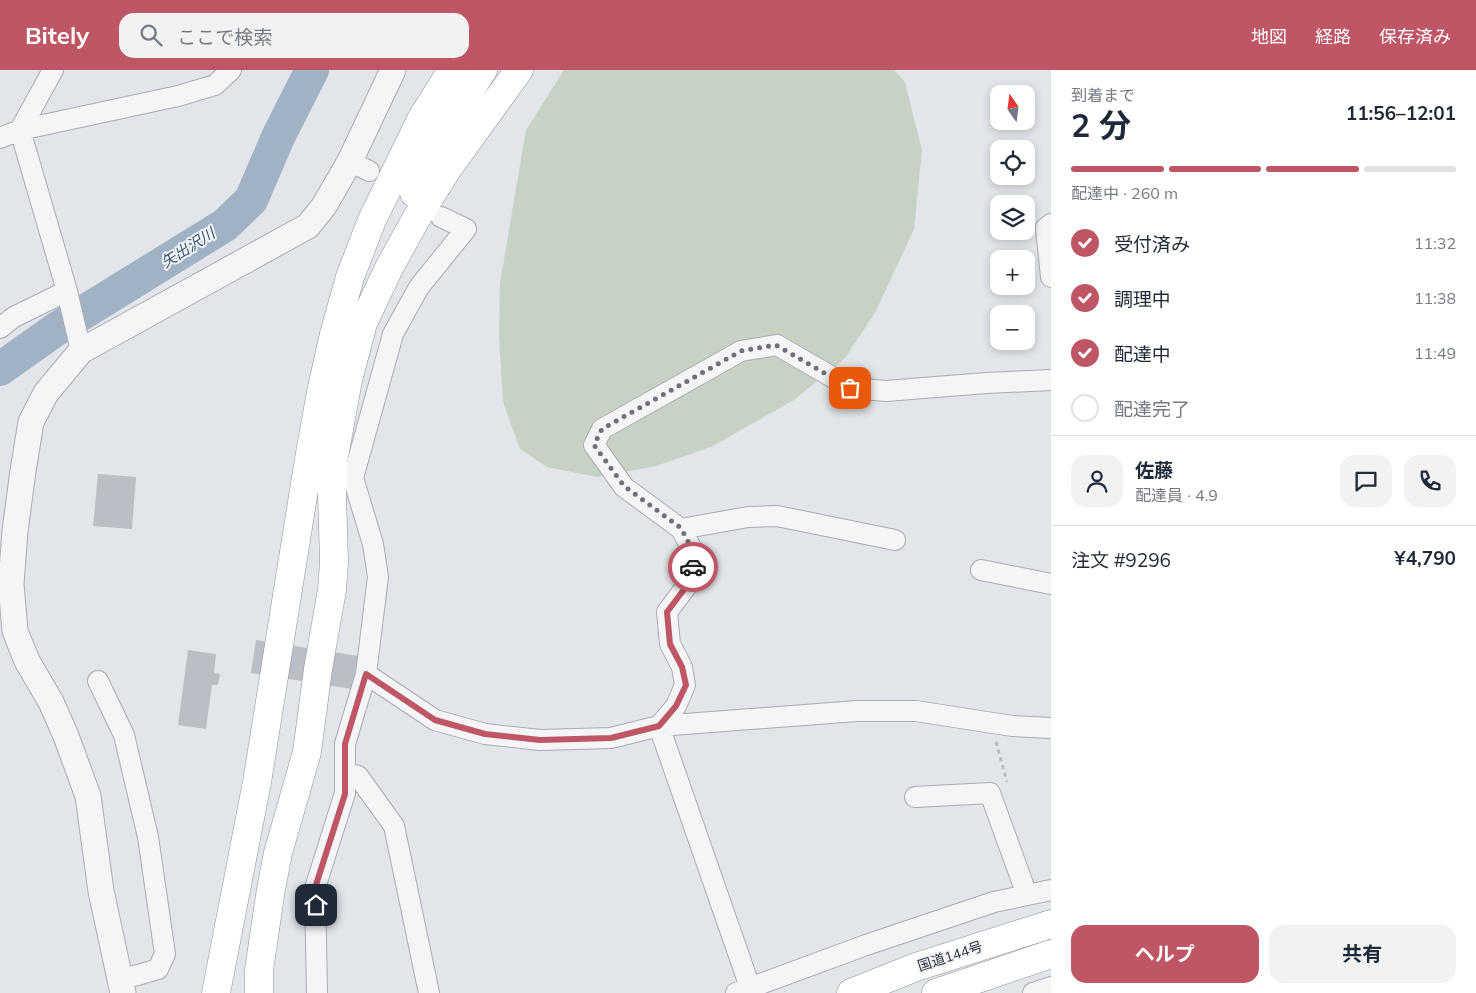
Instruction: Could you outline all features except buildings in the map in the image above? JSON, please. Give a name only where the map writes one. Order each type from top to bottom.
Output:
[{"type":"highway","points":[[216,993],[255,791],[308,459],[334,334],[350,277],[372,220],[422,118],[452,70]]},
{"type":"highway","points":[[258,985],[271,889],[278,853],[307,752],[318,668],[332,590],[334,562],[333,462],[348,380],[363,323],[384,260],[435,150],[483,70]]},
{"type":"highway","points":[[363,323],[389,268],[416,219],[448,168],[519,70]]},
{"type":"highway","name":"国道144号","points":[[851,993],[916,967],[1051,924]]},
{"type":"highway","points":[[936,993],[1051,954]]},
{"type":"street","points":[[52,70],[20,130],[67,291],[80,345]]},
{"type":"street","points":[[0,138],[20,130],[178,96],[215,85],[231,70]]},
{"type":"street","points":[[98,681],[124,735],[148,837],[165,954],[158,969],[138,975],[122,986],[101,891],[88,796],[66,736],[51,702],[27,661],[15,630],[10,584],[14,531],[31,422],[46,393],[80,345],[308,226],[360,166],[393,70]]},
{"type":"street","points":[[317,993],[315,888],[345,794],[345,744],[366,674],[378,577],[373,544],[353,478],[393,334],[419,287],[466,229],[441,217]]},
{"type":"street","points":[[1051,224],[1046,228],[1051,277]]},
{"type":"street","points":[[0,328],[14,317],[67,291]]},
{"type":"street","points":[[659,726],[676,706],[686,685],[682,667],[670,644],[667,612],[692,579],[694,553],[681,528],[624,486],[594,445],[602,429],[741,351],[776,345],[850,388],[886,391],[1051,380]]},
{"type":"street","points":[[681,528],[748,517],[777,516],[896,540]]},
{"type":"street","points":[[981,570],[1051,584]]},
{"type":"street","points":[[366,674],[435,720],[485,734],[540,740],[611,738],[659,726],[857,711],[916,712],[1012,726],[1051,728]]},
{"type":"street","points":[[659,726],[746,991],[866,945],[994,902],[1051,890]]},
{"type":"street","points":[[345,772],[358,776],[394,826],[429,993]]},
{"type":"street","points":[[916,797],[990,792],[1027,895]]},
{"type":"street","points":[[1033,993],[1051,987]]},
{"type":"green space","points":[[564,70],[894,70],[905,82],[922,150],[914,229],[875,313],[845,358],[794,400],[711,447],[656,466],[597,477],[547,467],[520,449],[503,402],[499,335],[500,283],[526,130]]},
{"type":"waterway","name":"矢出沢川","points":[[0,369],[55,330],[225,225],[251,200],[279,135],[312,70]]},
{"type":"way so far","points":[[693,567],[694,553],[681,528],[624,486],[594,445],[602,429],[741,351],[776,345],[850,388]]},
{"type":"route","points":[[316,905],[315,888],[345,794],[345,744],[366,674],[435,720],[485,734],[540,740],[611,738],[659,726],[676,706],[686,685],[682,667],[670,644],[667,612],[692,579],[693,567]]}]
